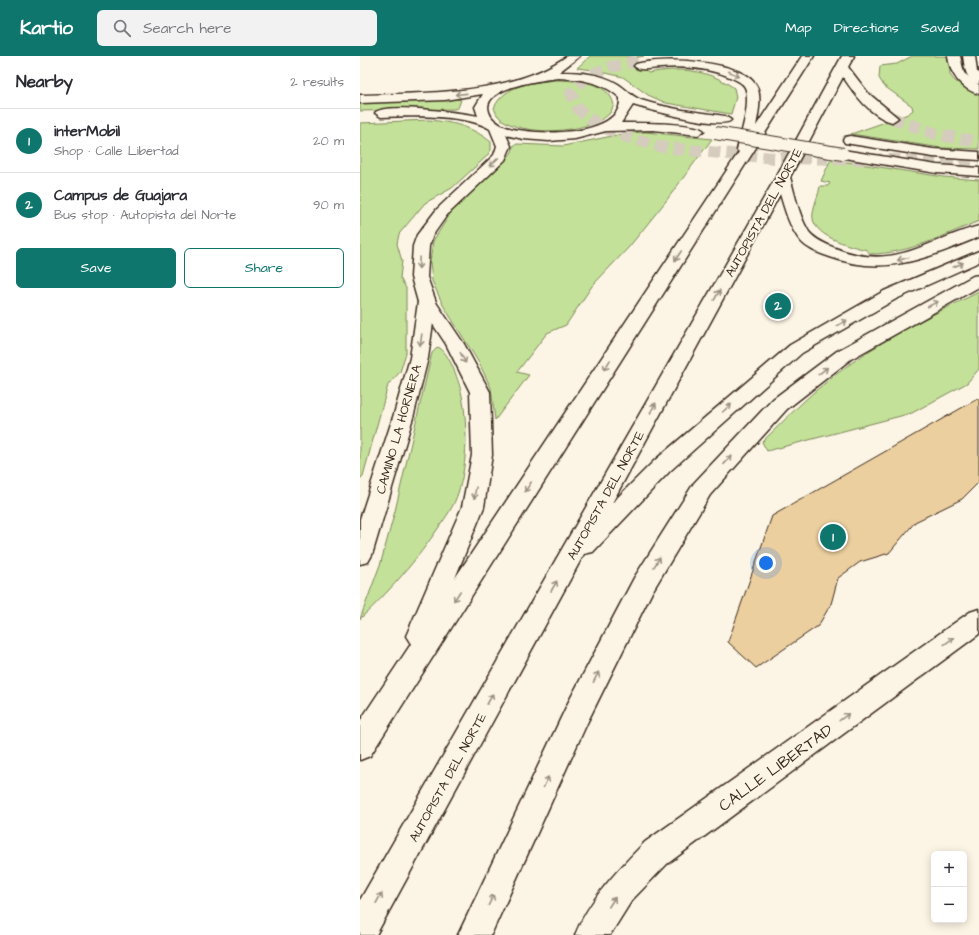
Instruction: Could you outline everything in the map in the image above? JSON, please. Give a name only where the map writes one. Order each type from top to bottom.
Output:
[{"type":"main road","points":[[538,77],[559,67],[574,56]]},
{"type":"main road","points":[[679,56],[639,64],[703,65],[728,71],[744,80],[752,88],[753,100],[741,161]]},
{"type":"main road","points":[[360,746],[808,56]]},
{"type":"main road","points":[[954,56],[956,72],[966,82],[979,90]]},
{"type":"main road","points":[[969,56],[971,73],[979,80]]},
{"type":"main road","points":[[845,61],[860,94],[875,107],[892,118]]},
{"type":"main road","name":"AUTOPISTA DEL NORTE","points":[[360,932],[783,177],[845,61]]},
{"type":"main road","points":[[398,688],[473,507],[482,455],[480,392],[455,344],[427,302],[419,277],[419,257],[425,235],[442,212],[500,157],[504,146],[492,126],[481,114],[481,105],[487,96],[499,88],[517,81],[538,77],[571,76],[600,81],[616,88],[626,98],[674,112],[775,128]]},
{"type":"main road","points":[[360,99],[445,96],[499,88]]},
{"type":"main road","points":[[367,114],[432,113],[465,116],[519,135],[548,138],[578,135],[603,127],[619,118],[626,108],[626,98]]},
{"type":"main road","points":[[603,127],[653,126],[715,133],[937,169],[979,172]]},
{"type":"main road","points":[[790,130],[820,135]]},
{"type":"main road","points":[[835,138],[933,153],[979,156]]},
{"type":"main road","points":[[783,177],[792,208],[805,236],[819,247],[839,256],[881,263],[900,260],[934,250],[979,231]]},
{"type":"main road","points":[[566,564],[662,466],[796,349],[890,295],[979,256]]},
{"type":"main road","points":[[474,935],[578,712],[643,585],[702,489],[780,404],[844,355],[979,280]]},
{"type":"main road","name":"CAMINO LA HORNERA","points":[[360,555],[406,407],[419,358],[427,302]]},
{"type":"main road","name":"CALLE LIBERTAD","points":[[591,935],[621,889],[656,853],[979,620]]},
{"type":"green space","points":[[590,56],[644,56],[633,58],[648,73],[682,70],[704,73],[714,77],[734,88],[736,97],[731,114],[666,103],[648,95],[623,77],[577,68]]},
{"type":"green space","points":[[912,56],[949,56],[950,75],[955,81],[979,95],[979,149],[941,148],[851,134],[908,114],[913,110],[912,106],[884,86],[879,78],[880,66],[897,64]]},
{"type":"green space","points":[[557,80],[583,82],[606,91],[611,97],[614,105],[610,113],[601,120],[587,125],[554,131],[521,128],[507,123],[498,116],[494,108],[505,94],[513,89],[530,83]]},
{"type":"green space","points":[[461,100],[458,108],[454,109],[360,111],[360,102]]},
{"type":"green space","points":[[428,120],[454,124],[476,132],[491,142],[491,150],[486,157],[452,188],[425,203],[399,234],[397,244],[402,261],[400,278],[406,288],[406,353],[400,372],[388,385],[363,476],[360,479],[360,123]]},
{"type":"green space","points":[[646,132],[712,139],[666,201],[629,247],[592,286],[566,325],[547,333],[517,372],[529,375],[495,420],[491,388],[479,363],[443,305],[432,281],[430,262],[433,241],[452,211],[505,161],[512,152],[513,146],[517,144],[563,146],[627,133]]},
{"type":"green space","points":[[834,160],[944,177],[979,180],[979,221],[926,243],[899,251],[870,254],[867,250],[841,243],[824,234],[817,228],[813,221],[813,213],[820,186],[828,186],[830,183],[821,181],[830,161]]},
{"type":"green space","points":[[979,292],[979,369],[967,383],[912,413],[767,451],[762,442],[812,394],[846,367],[883,342]]},
{"type":"green space","points":[[438,347],[446,354],[455,373],[460,386],[465,416],[466,442],[464,469],[458,493],[447,515],[412,564],[382,598],[360,619],[381,562],[395,511],[432,353]]},
{"type":"building","points":[[979,398],[979,482],[962,499],[915,522],[889,553],[860,562],[838,578],[831,604],[818,626],[756,668],[728,642],[772,516]]},
{"type":"tunnel","points":[[638,61],[610,67],[586,77],[571,93],[579,110],[598,125],[630,138],[667,148],[774,158],[979,161]]},
{"type":"tunnel","points":[[892,118],[936,134],[979,142]]},
{"type":"place","name":"Campus de Guajara","points":[[778,306]]},
{"type":"place","name":"interMobil","points":[[833,537]]}]
